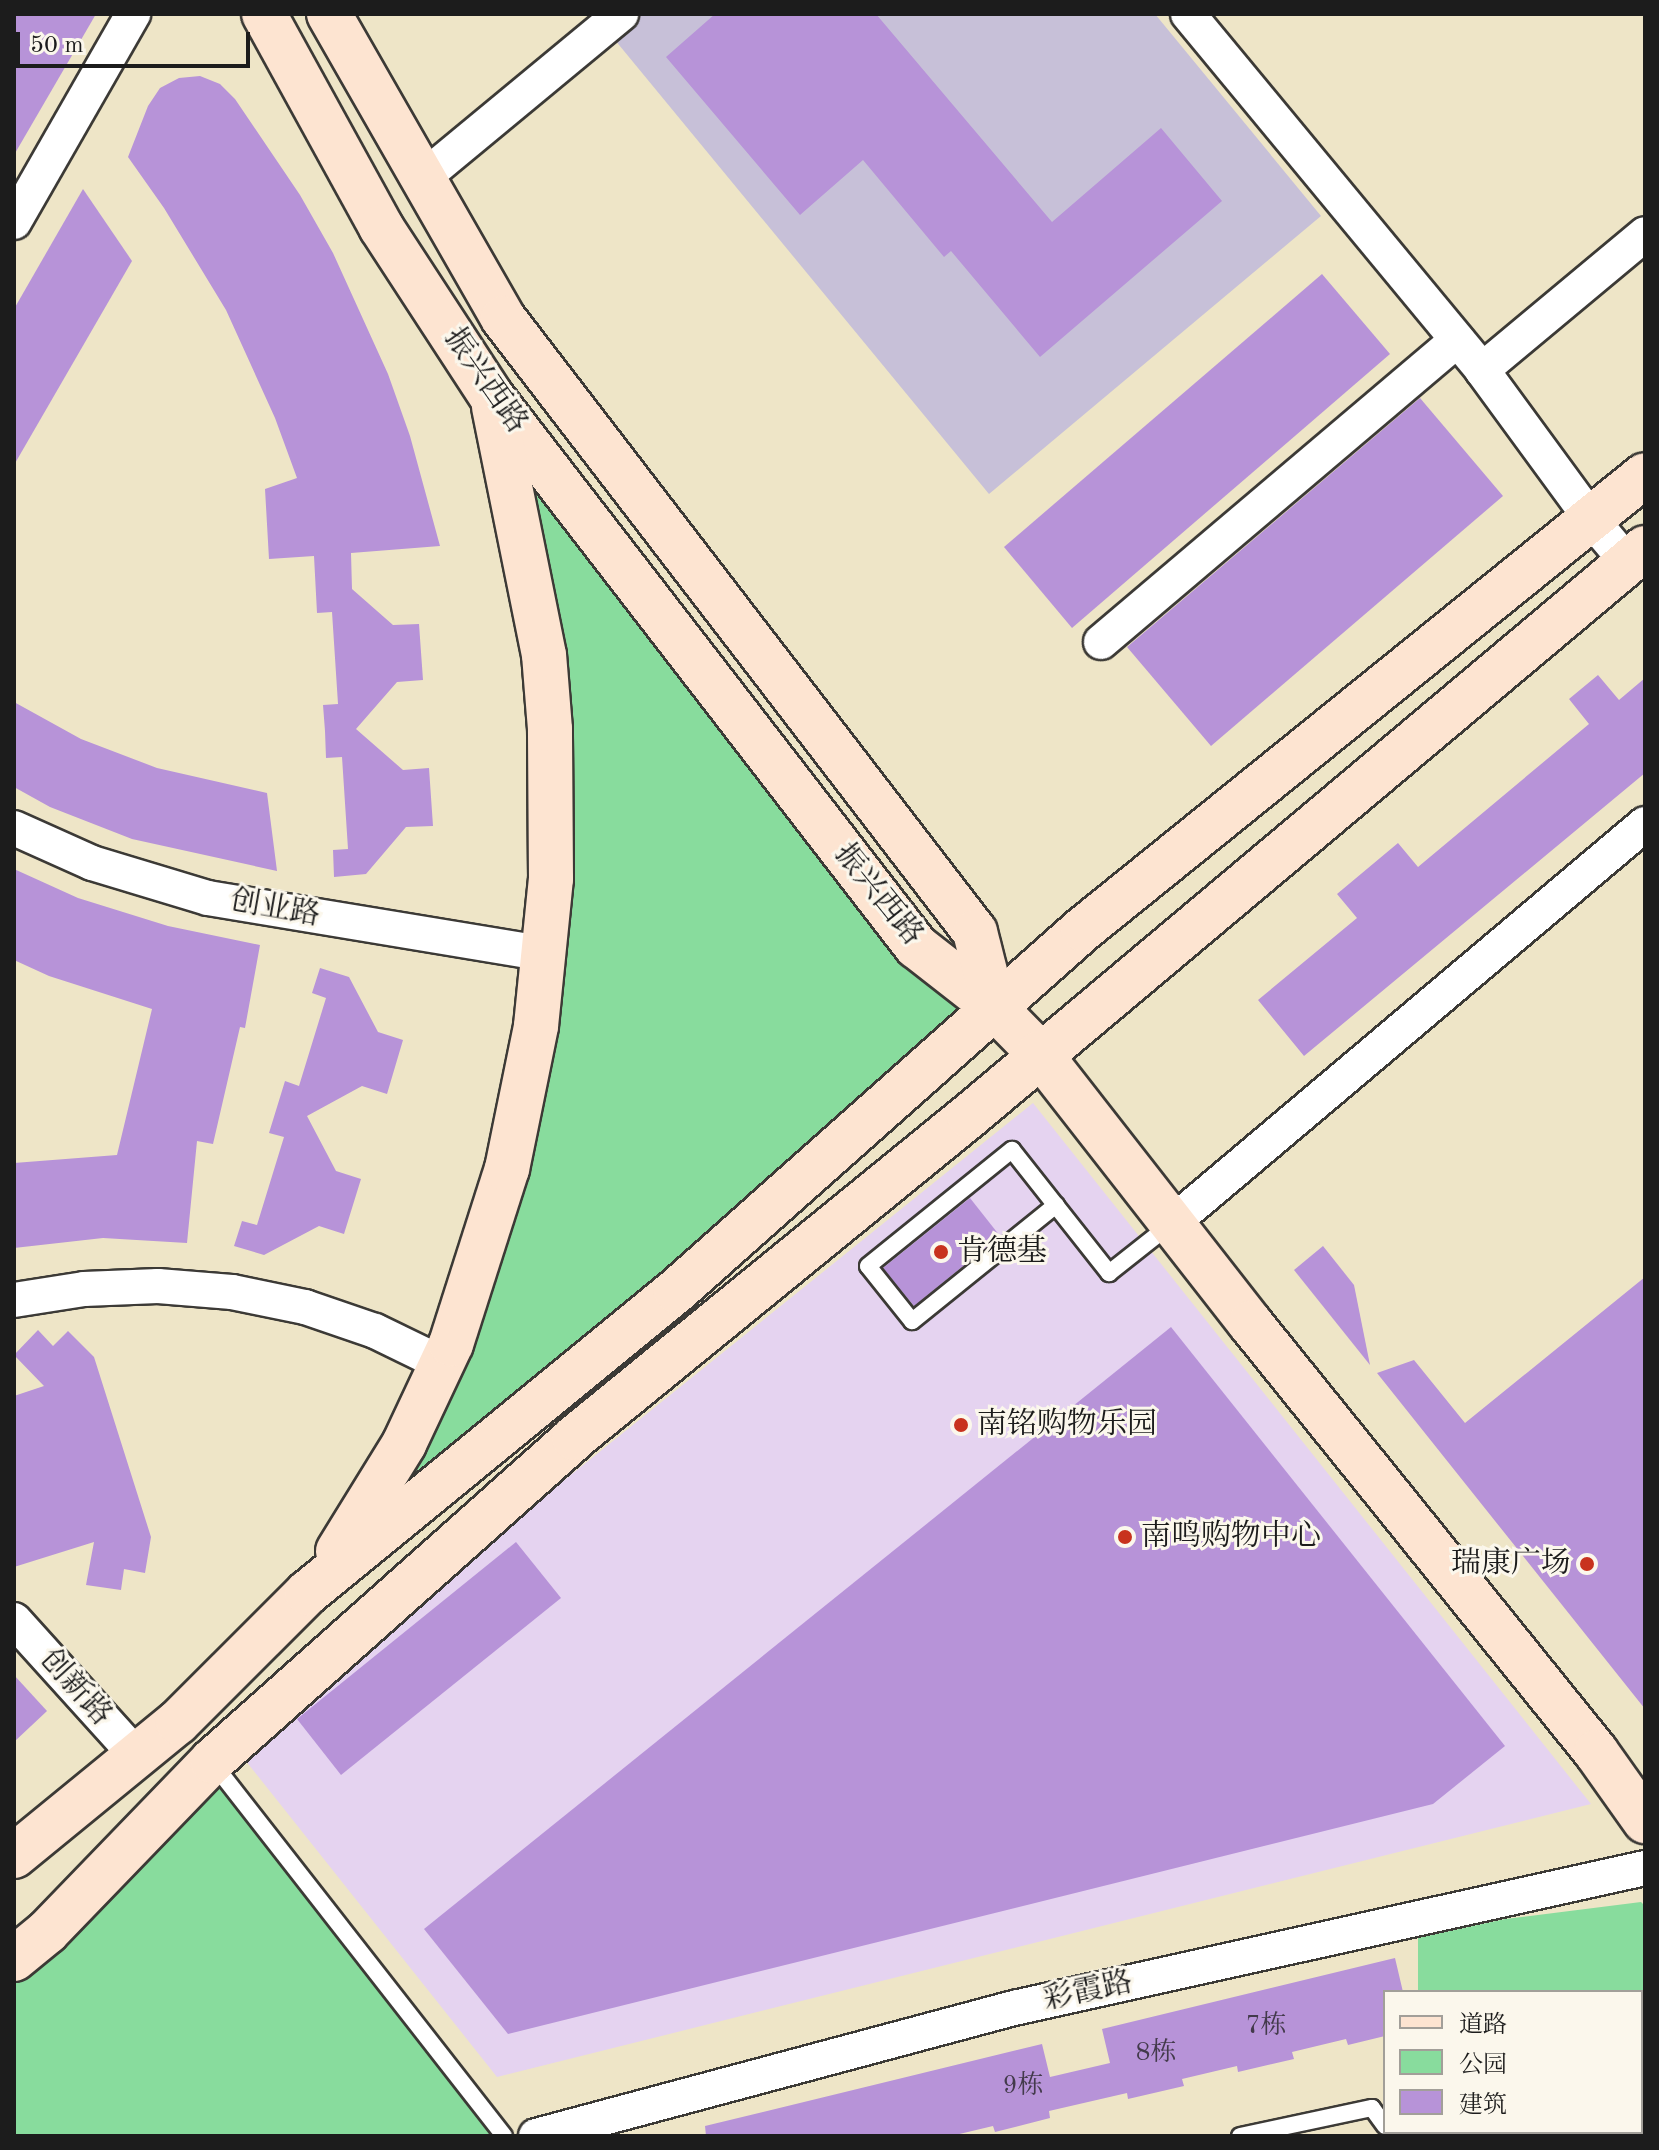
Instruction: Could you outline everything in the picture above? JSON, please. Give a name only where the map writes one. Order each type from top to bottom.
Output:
[{"type":"main road","name":"振兴西路","points":[[264,14],[381,227],[492,397],[916,946],[994,1007]]},
{"type":"main road","name":"振兴西路","points":[[329,14],[503,318],[975,932],[994,1007]]},
{"type":"main road","points":[[307,1593],[375,1496],[443,1364],[470,1292],[507,1169],[534,1040],[545,954],[552,804],[544,655],[492,397]]},
{"type":"main road","points":[[14,1856],[178,1722],[307,1593],[676,1291],[1083,929],[1645,475]]},
{"type":"main road","points":[[14,1959],[47,1932],[212,1761],[574,1438],[969,1116],[1039,1053],[1636,555]]},
{"type":"main road","points":[[994,1007],[1039,1053],[1171,1224],[1596,1752],[1645,1821]]},
{"type":"street","points":[[14,222],[133,14]]},
{"type":"street","points":[[424,177],[621,14]]},
{"type":"street","points":[[1188,14],[1482,370],[1591,519],[1636,555]]},
{"type":"street","points":[[1482,370],[1645,234]]},
{"type":"street","points":[[1101,642],[1457,340]]},
{"type":"street","points":[[1171,1224],[1645,824]]},
{"type":"street","name":"创业路","points":[[14,828],[92,863],[208,898],[545,954]]},
{"type":"street","points":[[14,1300],[84,1289],[158,1286],[232,1292],[305,1307],[375,1331],[443,1364]]},
{"type":"street","name":"创新路","points":[[14,1620],[137,1756]]},
{"type":"street","name":"彩霞路","points":[[536,2136],[587,2129],[1014,2008],[1645,1868]]},
{"type":"lane","points":[[1056,1205],[912,1321],[868,1266],[1012,1150],[1056,1205],[1109,1273],[1171,1224]]},
{"type":"lane","points":[[212,1761],[504,2136]]},
{"type":"lane","points":[[1240,2136],[1372,2108],[1383,2123]]},
{"type":"shaded area","points":[[634,14],[1155,14],[1321,216],[989,494],[610,34]]},
{"type":"shaded area","name":"南铭购物乐园","points":[[1033,1103],[1591,1804],[497,2077],[234,1746]]},
{"type":"green space","points":[[492,397],[988,1012],[307,1593],[443,1364],[551,879]]},
{"type":"green space","points":[[212,1761],[504,2136],[14,2136],[14,1959]]},
{"type":"green space","points":[[1641,1902],[1645,1906],[1645,2018],[1643,1990],[1418,1990],[1418,1938],[1505,1919]]},
{"type":"building","points":[[14,14],[96,14],[14,155]]},
{"type":"building","points":[[715,14],[876,14],[1052,222],[1161,128],[1222,201],[1040,357],[951,251],[944,257],[863,160],[800,215],[666,57]]},
{"type":"building","points":[[200,76],[220,84],[235,99],[300,195],[333,253],[388,374],[410,436],[440,546],[351,553],[352,589],[393,625],[419,624],[423,680],[397,682],[356,729],[403,770],[429,768],[433,826],[406,827],[366,874],[334,877],[333,850],[348,849],[342,757],[326,758],[323,705],[338,704],[332,612],[317,613],[314,556],[269,559],[265,489],[297,478],[275,418],[226,310],[164,208],[128,157],[148,106],[160,88],[179,78]]},
{"type":"building","points":[[83,189],[132,261],[14,465],[14,309]]},
{"type":"building","points":[[1322,274],[1390,354],[1072,628],[1004,547]]},
{"type":"building","points":[[1420,398],[1503,496],[1211,746],[1127,647]]},
{"type":"building","points":[[1598,675],[1619,700],[1645,678],[1645,773],[1304,1056],[1258,1000],[1357,918],[1337,894],[1398,843],[1418,867],[1589,724],[1569,699]]},
{"type":"building","points":[[14,702],[81,739],[157,768],[267,793],[277,871],[132,839],[50,807],[14,787]]},
{"type":"building","points":[[14,869],[78,898],[168,926],[260,945],[245,1028],[240,1027],[213,1144],[197,1141],[187,1243],[103,1238],[14,1248],[14,1163],[117,1155],[152,1009],[49,976],[14,960]]},
{"type":"building","points":[[320,968],[349,977],[378,1032],[403,1040],[387,1094],[362,1086],[307,1116],[336,1171],[361,1179],[344,1234],[319,1226],[264,1255],[234,1246],[242,1221],[257,1225],[284,1137],[269,1133],[285,1081],[299,1086],[326,998],[312,993]]},
{"type":"building","name":"肯德基","points":[[970,1198],[1000,1236],[914,1306],[883,1268]]},
{"type":"building","points":[[1323,1246],[1354,1285],[1370,1365],[1294,1270]]},
{"type":"building","name":"瑞康广场","points":[[1645,1277],[1645,1709],[1377,1373],[1414,1360],[1465,1423]]},
{"type":"building","name":"南鸣购物中心","points":[[1171,1327],[1505,1746],[1433,1804],[508,2034],[424,1929]]},
{"type":"building","points":[[38,1330],[53,1346],[68,1331],[94,1357],[151,1537],[145,1573],[124,1569],[121,1590],[86,1585],[94,1542],[14,1567],[14,1396],[44,1386],[14,1355]]},
{"type":"building","points":[[516,1542],[561,1598],[341,1775],[297,1719]]},
{"type":"building","points":[[14,1675],[47,1711],[14,1742]]},
{"type":"building","points":[[1395,1958],[1403,1990],[1383,1990],[1383,2036],[1348,2045],[1346,2039],[1292,2052],[1294,2059],[1238,2072],[1237,2066],[1182,2079],[1184,2086],[1128,2099],[1127,2093],[1049,2111],[1050,2118],[995,2132],[993,2126],[951,2136],[706,2136],[705,2126],[1042,2044],[1050,2077],[1110,2063],[1102,2029]]},
{"type":"place","name":"肯德基","points":[[941,1252]]},
{"type":"place","name":"南铭购物乐园","points":[[961,1425]]},
{"type":"place","name":"南鸣购物中心","points":[[1125,1537]]},
{"type":"place","name":"瑞康广场","points":[[1587,1564]]}]
